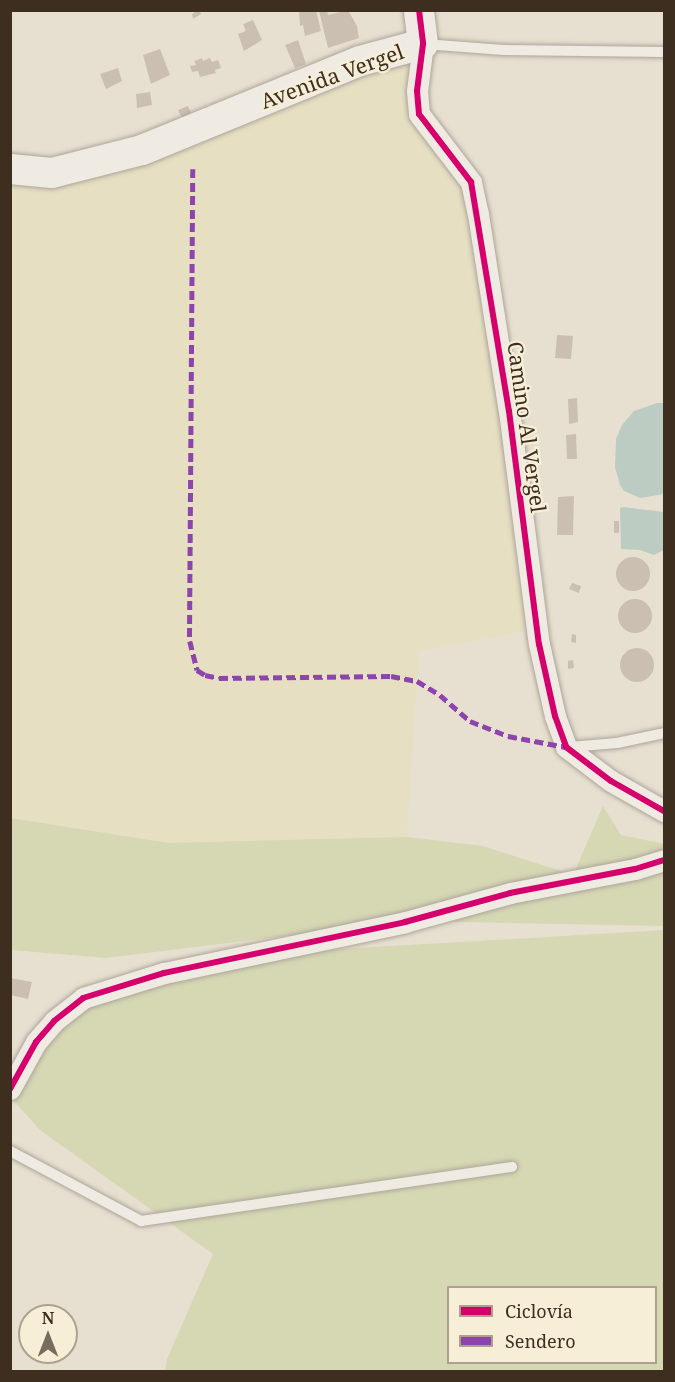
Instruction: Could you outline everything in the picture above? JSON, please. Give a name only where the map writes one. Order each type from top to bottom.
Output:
[{"type":"street","name":"Camino Al Vergel","points":[[419,10],[423,44],[417,92],[419,114],[471,182],[509,411],[539,644],[555,716],[567,747]]},
{"type":"street","name":"Avenida Vergel","points":[[10,170],[52,173],[142,150],[360,61],[423,44]]},
{"type":"street","points":[[567,747],[611,781],[664,811]]},
{"type":"street","points":[[10,1089],[42,1035],[54,1021],[83,998],[164,973],[405,922],[510,893],[635,869],[664,860]]},
{"type":"lane","name":"Avenida Vergel","points":[[423,44],[504,50],[664,52]]},
{"type":"lane","points":[[567,747],[617,743],[664,733]]},
{"type":"lane","points":[[10,1151],[141,1221],[512,1167]]},
{"type":"shaded area","points":[[423,44],[417,91],[471,182],[536,629],[419,651],[407,837],[169,843],[11,818],[10,170],[56,177]]},
{"type":"shaded area","points":[[657,403],[664,403],[664,494],[640,498],[624,491],[620,485],[615,467],[616,439],[622,425],[634,411]]},
{"type":"shaded area","points":[[620,508],[664,512],[664,550],[654,555],[640,550],[621,549]]},
{"type":"green space","points":[[603,806],[621,835],[664,844],[664,926],[406,921],[106,958],[11,950],[10,818],[169,843],[407,837],[483,846],[573,875]]},
{"type":"green space","points":[[664,930],[664,1371],[165,1371],[167,1359],[213,1254],[40,1130],[12,1099],[27,1065],[85,999],[238,955]]},
{"type":"building","points":[[199,10],[201,14],[193,19],[192,14]]},
{"type":"building","points":[[299,10],[316,10],[321,31],[305,36],[303,25],[300,26]]},
{"type":"building","points":[[327,10],[328,15],[348,10],[357,26],[359,38],[328,48],[319,11]]},
{"type":"building","points":[[253,20],[262,40],[244,51],[238,34],[246,31],[243,24]]},
{"type":"building","points":[[298,40],[306,64],[295,68],[285,45]]},
{"type":"building","points":[[160,49],[170,75],[151,84],[143,55]]},
{"type":"building","points":[[202,58],[203,61],[210,58],[212,62],[218,60],[221,68],[215,70],[216,73],[200,77],[198,71],[192,72],[190,66],[196,65],[194,61]]},
{"type":"building","points":[[118,68],[122,81],[106,89],[100,74]]},
{"type":"building","points":[[150,92],[152,105],[137,108],[136,94]]},
{"type":"building","points":[[188,106],[191,113],[182,118],[178,110]]},
{"type":"building","points":[[557,335],[573,336],[571,359],[555,358]]},
{"type":"building","points":[[577,398],[578,422],[569,424],[568,399]]},
{"type":"building","points":[[576,434],[577,459],[567,459],[566,435]]},
{"type":"building","points":[[574,496],[573,535],[557,535],[558,497]]},
{"type":"building","points":[[614,521],[619,521],[619,533],[614,533]]},
{"type":"building","points":[[633,557],[645,562],[650,574],[645,586],[633,591],[621,586],[616,574],[621,562]]},
{"type":"building","points":[[572,583],[581,586],[579,593],[569,589]]},
{"type":"building","points":[[635,599],[647,604],[652,616],[647,628],[635,633],[623,628],[618,616],[623,604]]},
{"type":"building","points":[[572,634],[576,635],[576,643],[571,642]]},
{"type":"building","points":[[637,648],[649,653],[654,665],[649,677],[637,682],[625,677],[620,665],[625,653]]},
{"type":"building","points":[[573,660],[574,668],[568,669],[568,661]]},
{"type":"building","points":[[10,978],[32,982],[28,999],[10,995]]},
{"type":"marked path","points":[[193,169],[190,641],[197,670],[205,675],[219,678],[391,676],[417,681],[440,695],[470,721],[508,736],[566,747]]},
{"type":"cycle path","points":[[419,10],[423,44],[417,91],[419,114],[471,182],[509,411],[539,644],[555,716],[566,747],[611,781],[664,811]]},
{"type":"cycle path","points":[[10,1089],[36,1042],[54,1021],[83,998],[164,973],[405,922],[510,893],[635,869],[664,860]]}]
